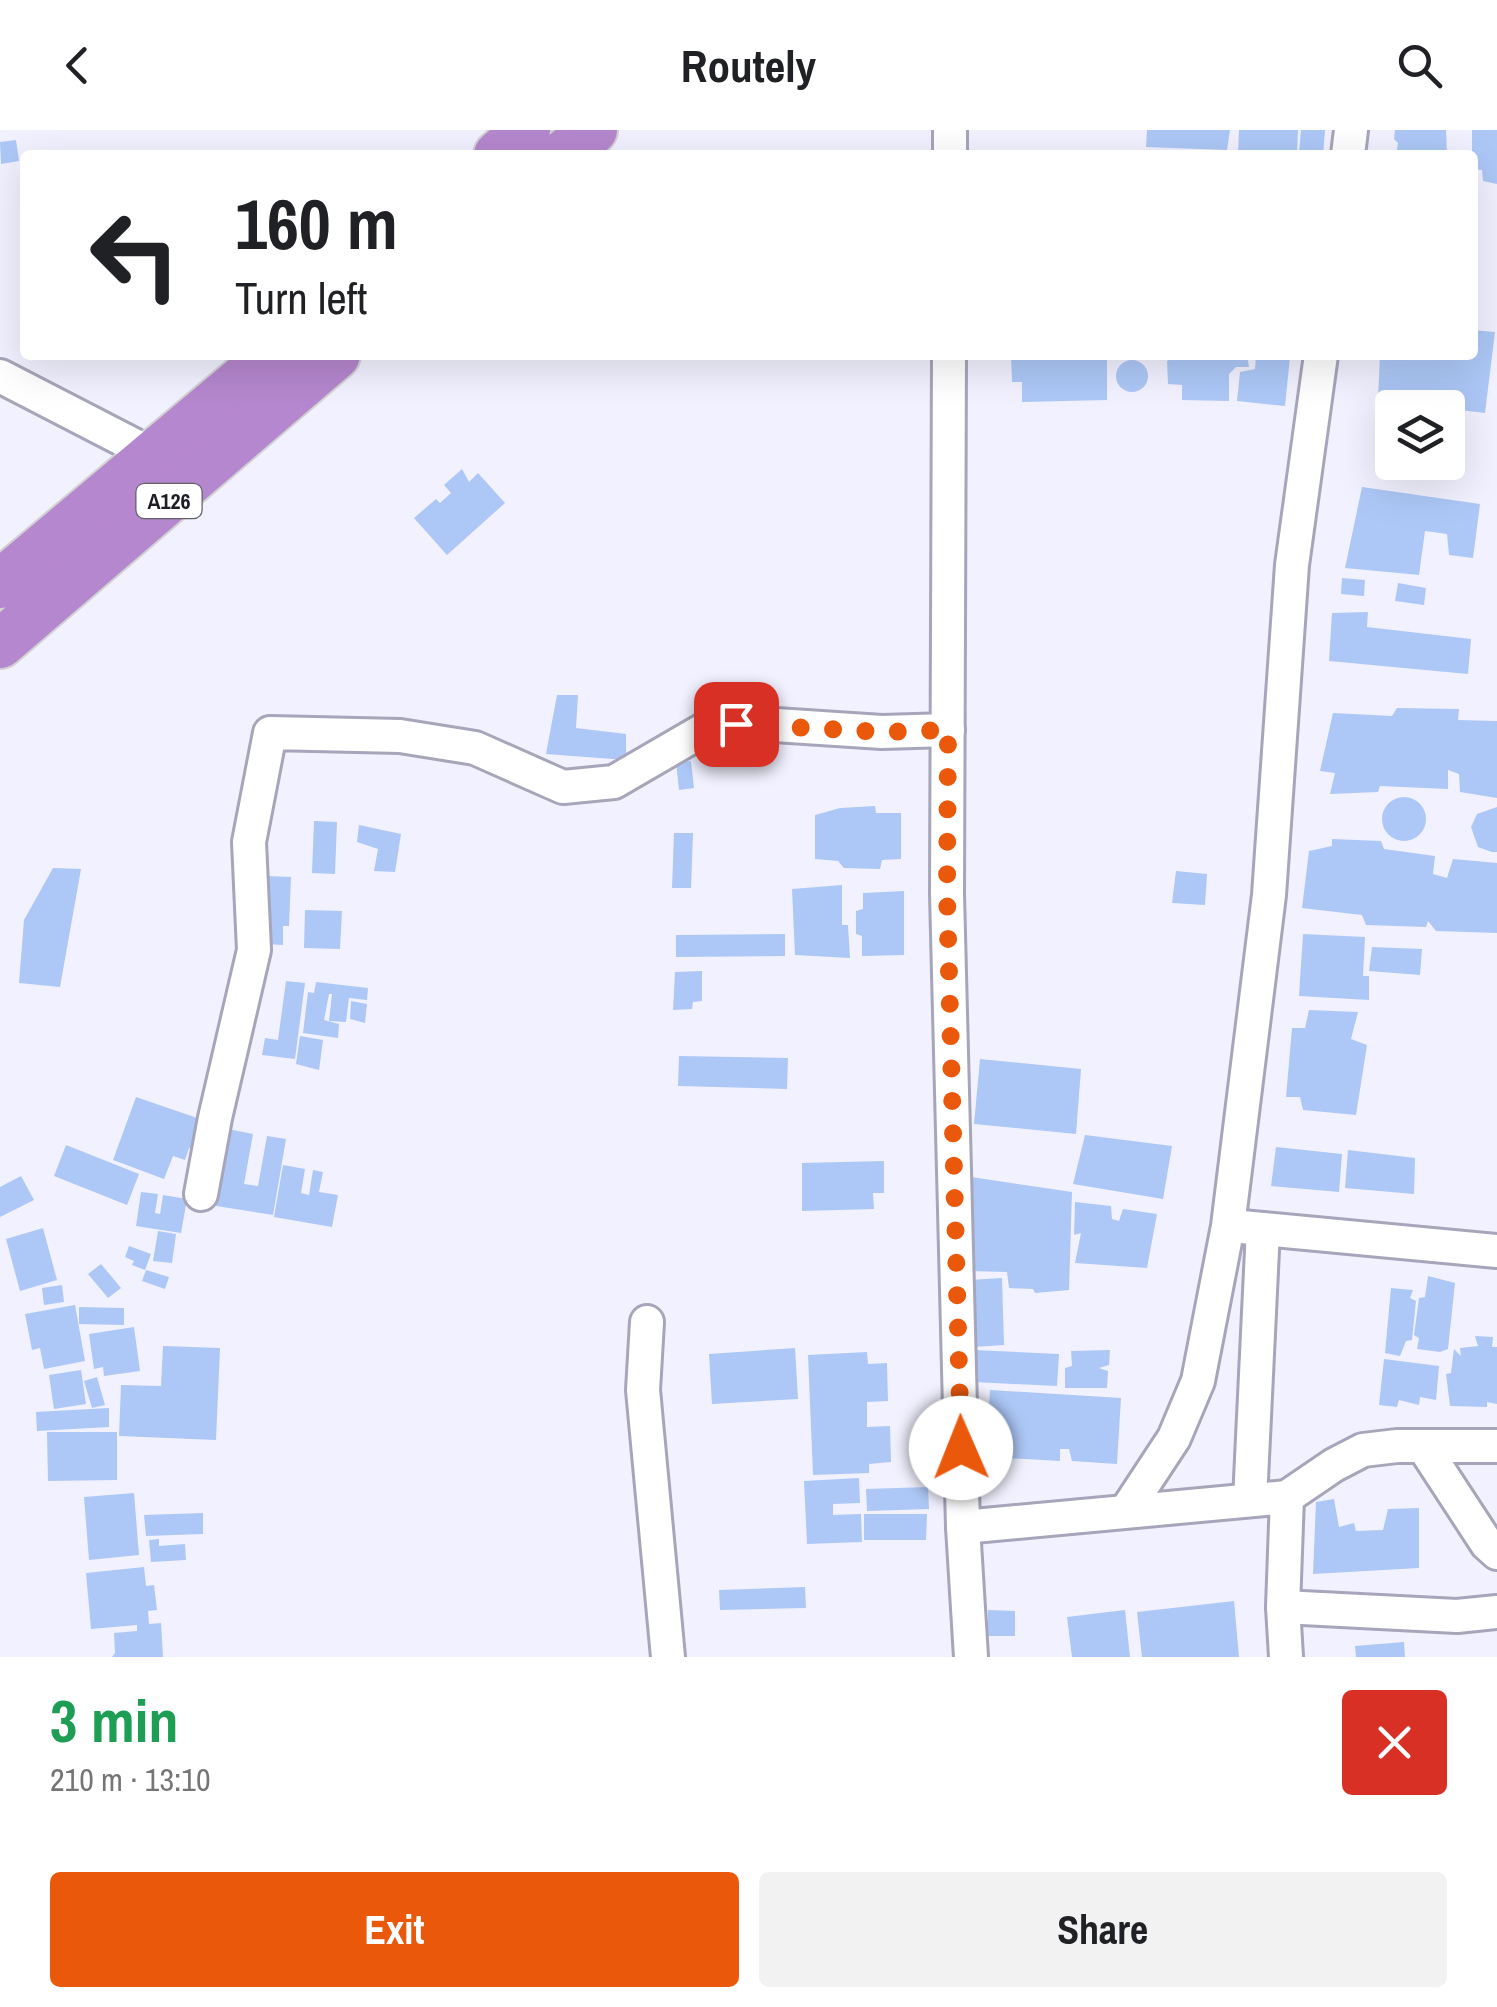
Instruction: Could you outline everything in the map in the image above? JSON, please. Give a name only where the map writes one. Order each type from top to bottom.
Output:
[{"type":"highway","points":[[504,150],[526,130]]},
{"type":"highway","points":[[569,150],[593,130]]},
{"type":"highway","name":"A126","points":[[0,584],[266,360]]},
{"type":"highway","name":"A126","points":[[0,644],[330,360]]},
{"type":"street","points":[[949,360],[947,894],[963,1527],[971,1657]]},
{"type":"street","points":[[1126,1511],[1174,1438],[1198,1381],[1228,1226],[1269,895],[1292,565],[1320,360]]},
{"type":"street","points":[[0,376],[154,455]]},
{"type":"street","points":[[202,1194],[214,1118],[254,950],[249,842],[270,732],[400,736],[475,748],[563,787],[614,782],[712,725],[882,732],[948,730]]},
{"type":"street","points":[[1228,1226],[1497,1252]]},
{"type":"street","points":[[1250,1500],[1262,1229]]},
{"type":"street","points":[[646,1322],[643,1390],[668,1657]]},
{"type":"street","points":[[1423,1446],[1487,1544],[1497,1552]]},
{"type":"street","points":[[963,1527],[1287,1497],[1334,1464],[1363,1450],[1497,1446]]},
{"type":"street","points":[[1286,1657],[1283,1607],[1287,1497]]},
{"type":"street","points":[[1283,1607],[1456,1616],[1497,1612]]},
{"type":"building","points":[[1147,130],[1230,130],[1227,150],[1146,147]]},
{"type":"building","points":[[1239,130],[1298,130],[1297,150],[1238,150]]},
{"type":"building","points":[[1301,130],[1325,130],[1323,150],[1299,150]]},
{"type":"building","points":[[1395,130],[1446,130],[1447,150],[1397,150]]},
{"type":"building","points":[[1472,130],[1497,130],[1497,184],[1483,181],[1482,170],[1478,170],[1478,150],[1472,150]]},
{"type":"building","points":[[16,140],[19,161],[1,164],[0,142]]},
{"type":"building","points":[[1478,331],[1495,332],[1485,413],[1465,411],[1465,390],[1378,390],[1380,360],[1478,360]]},
{"type":"building","points":[[1011,360],[1107,360],[1107,400],[1022,402],[1022,382],[1012,382]]},
{"type":"building","points":[[1132,360],[1143,365],[1148,376],[1143,387],[1132,392],[1121,387],[1116,376],[1121,365]]},
{"type":"building","points":[[1248,360],[1249,367],[1236,367],[1229,374],[1229,401],[1182,400],[1182,385],[1168,384],[1167,361]]},
{"type":"building","points":[[1256,360],[1290,360],[1285,406],[1237,401],[1240,372],[1255,369]]},
{"type":"building","points":[[462,469],[469,482],[478,473],[505,503],[447,555],[414,518],[436,499],[440,503],[451,493],[444,485]]},
{"type":"building","points":[[1362,487],[1480,504],[1473,558],[1449,555],[1447,534],[1425,531],[1419,575],[1345,568]]},
{"type":"building","points":[[1342,578],[1365,580],[1364,596],[1341,594]]},
{"type":"building","points":[[1398,583],[1426,588],[1424,605],[1395,601]]},
{"type":"building","points":[[1368,612],[1367,627],[1471,639],[1468,674],[1329,661],[1332,613]]},
{"type":"building","points":[[557,695],[578,695],[576,728],[626,734],[626,760],[546,754]]},
{"type":"building","points":[[1397,708],[1459,709],[1458,720],[1497,721],[1497,798],[1460,792],[1459,774],[1448,770],[1448,789],[1380,786],[1378,792],[1330,794],[1335,773],[1320,771],[1333,713],[1392,716]]},
{"type":"building","points":[[691,761],[694,788],[679,790],[676,762]]},
{"type":"building","points":[[1404,797],[1420,803],[1426,819],[1420,835],[1404,841],[1388,835],[1382,819],[1388,803]]},
{"type":"building","points":[[875,806],[876,813],[901,813],[901,859],[882,860],[880,869],[844,868],[838,861],[815,859],[815,815],[840,808]]},
{"type":"building","points":[[1497,807],[1497,852],[1492,852],[1478,847],[1471,827],[1477,814]]},
{"type":"building","points":[[314,821],[337,822],[335,874],[312,873]]},
{"type":"building","points":[[359,825],[401,834],[395,872],[374,871],[378,849],[357,842]]},
{"type":"building","points":[[674,833],[693,833],[691,888],[672,888]]},
{"type":"building","points":[[1332,839],[1381,841],[1384,849],[1435,856],[1433,874],[1447,878],[1453,859],[1497,863],[1497,933],[1436,931],[1428,921],[1426,927],[1366,925],[1362,915],[1302,908],[1309,851],[1332,846]]},
{"type":"building","points":[[53,868],[81,869],[60,987],[19,983],[24,920]]},
{"type":"building","points":[[1176,871],[1207,874],[1205,905],[1172,903]]},
{"type":"building","points":[[266,876],[291,877],[289,926],[283,926],[283,945],[264,944]]},
{"type":"building","points":[[842,885],[842,925],[848,925],[850,958],[795,955],[792,889]]},
{"type":"building","points":[[904,891],[904,955],[862,956],[862,936],[856,934],[856,911],[863,909],[863,893]]},
{"type":"building","points":[[305,910],[342,911],[340,949],[304,948]]},
{"type":"building","points":[[785,934],[785,956],[676,957],[676,935]]},
{"type":"building","points":[[1303,934],[1365,937],[1363,976],[1369,976],[1369,1000],[1299,996]]},
{"type":"building","points":[[1372,947],[1422,949],[1420,975],[1369,971]]},
{"type":"building","points":[[702,971],[702,1001],[693,1002],[692,1009],[673,1010],[675,972]]},
{"type":"building","points":[[286,981],[305,983],[295,1059],[262,1055],[265,1038],[278,1040]]},
{"type":"building","points":[[316,982],[368,988],[367,1000],[349,998],[346,1022],[329,1021],[329,994],[324,1020],[339,1024],[338,1038],[303,1033],[308,992],[314,993]]},
{"type":"building","points":[[351,1001],[367,1004],[365,1023],[350,1019]]},
{"type":"building","points":[[1309,1010],[1358,1012],[1351,1039],[1367,1045],[1356,1115],[1303,1110],[1300,1097],[1286,1097],[1292,1028],[1305,1028]]},
{"type":"building","points":[[300,1036],[323,1040],[319,1070],[296,1064]]},
{"type":"building","points":[[679,1056],[788,1058],[787,1089],[678,1086]]},
{"type":"building","points":[[980,1059],[1081,1069],[1076,1134],[974,1124]]},
{"type":"building","points":[[136,1097],[206,1121],[195,1150],[189,1148],[185,1160],[173,1156],[164,1179],[113,1160]]},
{"type":"building","points":[[223,1128],[253,1134],[244,1184],[258,1186],[267,1136],[286,1139],[273,1215],[210,1205]]},
{"type":"building","points":[[1085,1135],[1172,1146],[1163,1199],[1073,1184]]},
{"type":"building","points":[[66,1145],[139,1174],[127,1205],[54,1176]]},
{"type":"building","points":[[1276,1147],[1342,1154],[1339,1192],[1271,1186]]},
{"type":"building","points":[[1348,1150],[1415,1158],[1414,1194],[1345,1188]]},
{"type":"building","points":[[884,1161],[884,1193],[873,1193],[874,1209],[802,1211],[802,1163]]},
{"type":"building","points":[[283,1165],[305,1169],[301,1193],[309,1195],[313,1170],[323,1172],[319,1192],[338,1195],[332,1227],[274,1217]]},
{"type":"building","points":[[21,1176],[34,1200],[0,1217],[0,1187]]},
{"type":"building","points":[[971,1177],[1072,1192],[1069,1290],[1035,1293],[1033,1289],[1009,1288],[1007,1272],[967,1271]]},
{"type":"building","points":[[141,1192],[158,1194],[155,1213],[160,1214],[163,1195],[187,1199],[181,1233],[136,1226]]},
{"type":"building","points":[[1075,1202],[1111,1206],[1112,1219],[1119,1221],[1123,1209],[1157,1214],[1147,1268],[1075,1263],[1081,1233],[1074,1235]]},
{"type":"building","points":[[43,1228],[57,1280],[20,1291],[6,1239]]},
{"type":"building","points":[[158,1231],[176,1234],[172,1263],[153,1261]]},
{"type":"building","points":[[129,1246],[151,1254],[145,1270],[125,1257]]},
{"type":"building","points":[[101,1264],[121,1288],[108,1298],[88,1274]]},
{"type":"building","points":[[146,1270],[169,1277],[165,1289],[142,1281]]},
{"type":"building","points":[[1428,1276],[1455,1283],[1448,1349],[1440,1352],[1417,1349],[1419,1338],[1414,1335],[1419,1298],[1425,1297]]},
{"type":"building","points":[[1002,1278],[1004,1345],[973,1347],[969,1280]]},
{"type":"building","points":[[62,1285],[64,1302],[44,1305],[42,1288]]},
{"type":"building","points":[[1391,1288],[1413,1290],[1410,1298],[1416,1301],[1412,1340],[1406,1341],[1400,1356],[1385,1353]]},
{"type":"building","points":[[75,1305],[85,1361],[44,1369],[40,1348],[32,1350],[25,1314]]},
{"type":"building","points":[[79,1307],[124,1308],[124,1325],[79,1324]]},
{"type":"building","points":[[134,1327],[140,1371],[104,1376],[103,1367],[94,1369],[89,1334]]},
{"type":"building","points":[[1475,1336],[1493,1337],[1492,1347],[1497,1347],[1497,1404],[1450,1406],[1446,1374],[1451,1373],[1454,1349],[1461,1356],[1460,1348],[1478,1346]]},
{"type":"building","points":[[163,1346],[220,1348],[216,1440],[119,1436],[121,1385],[161,1386]]},
{"type":"building","points":[[795,1348],[798,1399],[712,1404],[709,1354]]},
{"type":"building","points":[[974,1350],[1059,1354],[1057,1386],[973,1382]]},
{"type":"building","points":[[1110,1350],[1109,1365],[1099,1368],[1108,1371],[1107,1388],[1065,1388],[1065,1368],[1072,1366],[1071,1351]]},
{"type":"building","points":[[867,1352],[868,1364],[887,1363],[888,1401],[867,1402],[867,1427],[890,1426],[891,1462],[869,1464],[869,1473],[813,1475],[808,1355]]},
{"type":"building","points":[[1384,1359],[1439,1366],[1436,1400],[1420,1397],[1419,1405],[1399,1400],[1397,1407],[1379,1405]]},
{"type":"building","points":[[81,1370],[86,1404],[54,1409],[49,1375]]},
{"type":"building","points":[[97,1377],[105,1405],[92,1408],[84,1381]]},
{"type":"building","points":[[990,1390],[1121,1398],[1117,1464],[1072,1461],[1069,1449],[1060,1449],[1060,1461],[986,1457]]},
{"type":"building","points":[[109,1408],[109,1427],[37,1431],[36,1412]]},
{"type":"building","points":[[47,1432],[117,1432],[117,1480],[48,1481]]},
{"type":"building","points":[[859,1478],[860,1503],[833,1504],[833,1515],[861,1514],[862,1542],[807,1544],[804,1481]]},
{"type":"building","points":[[928,1487],[929,1509],[867,1511],[866,1489]]},
{"type":"building","points":[[134,1493],[139,1555],[89,1560],[84,1497]]},
{"type":"building","points":[[1334,1499],[1339,1527],[1354,1523],[1356,1531],[1383,1530],[1388,1509],[1419,1508],[1419,1568],[1313,1574],[1316,1502]]},
{"type":"building","points":[[203,1513],[203,1534],[146,1536],[144,1515]]},
{"type":"building","points":[[864,1514],[927,1514],[926,1540],[864,1540]]},
{"type":"building","points":[[159,1539],[159,1546],[185,1544],[186,1560],[151,1562],[149,1540]]},
{"type":"building","points":[[144,1567],[146,1586],[154,1585],[157,1610],[148,1611],[149,1624],[161,1623],[163,1657],[112,1657],[114,1633],[137,1631],[137,1625],[91,1629],[86,1573]]},
{"type":"building","points":[[805,1587],[806,1608],[720,1610],[719,1590]]},
{"type":"building","points":[[1234,1601],[1239,1657],[1142,1657],[1137,1612]]},
{"type":"building","points":[[988,1610],[1015,1611],[1015,1636],[988,1636]]},
{"type":"building","points":[[1125,1610],[1130,1657],[1072,1657],[1067,1617]]},
{"type":"building","points":[[1404,1642],[1405,1657],[1356,1657],[1355,1646]]},
{"type":"route","points":[[736,724],[882,732],[948,730],[947,894],[961,1448]]}]
